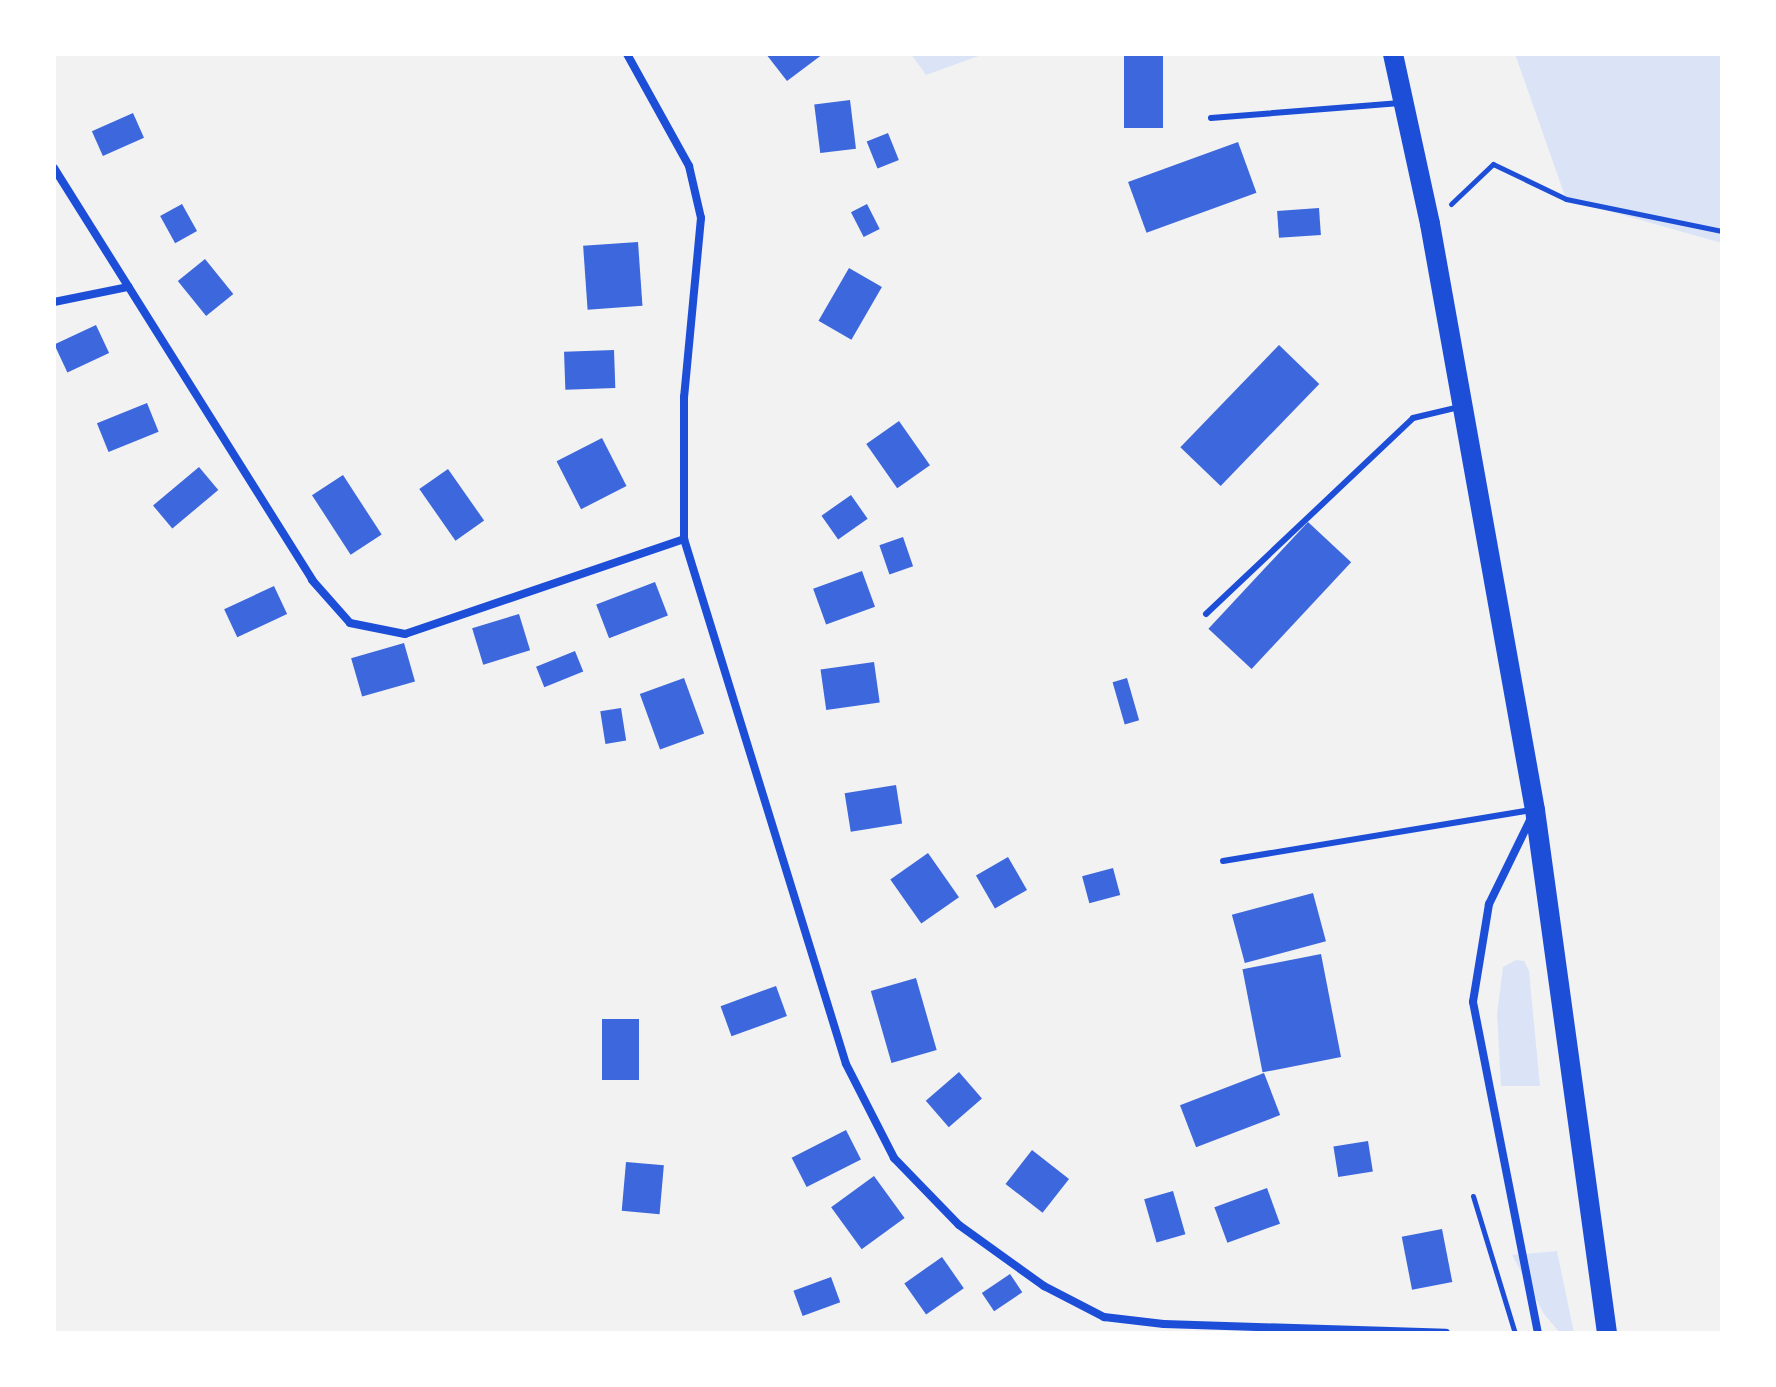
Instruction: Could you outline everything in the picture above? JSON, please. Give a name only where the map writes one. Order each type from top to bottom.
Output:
[{"type":"main road","points":[[1393,54],[1430,224],[1535,810],[1607,1333]]},
{"type":"street","points":[[627,54],[689,166],[701,218],[684,397],[684,539],[846,1064],[894,1158],[959,1225],[1044,1286],[1104,1317],[1164,1324],[1446,1333]]},
{"type":"street","points":[[54,168],[312,580],[350,623],[405,634],[684,539]]},
{"type":"street","points":[[54,302],[128,287]]},
{"type":"street","points":[[1535,810],[1489,904],[1473,1002],[1538,1333]]},
{"type":"lane","points":[[1211,118],[1404,103]]},
{"type":"lane","points":[[1206,614],[1413,418],[1462,406]]},
{"type":"lane","points":[[1223,861],[1535,810]]},
{"type":"path","points":[[1430,224],[1493,164],[1566,199],[1722,231]]},
{"type":"path","points":[[1473,1196],[1515,1333]]},
{"type":"shaded area","points":[[911,54],[984,54],[926,75]]},
{"type":"shaded area","points":[[1515,54],[1722,54],[1722,243],[1566,199]]},
{"type":"shaded area","points":[[1516,960],[1524,961],[1529,971],[1540,1086],[1501,1086],[1497,1014],[1503,967]]},
{"type":"shaded area","points":[[1557,1251],[1574,1333],[1560,1333],[1544,1314],[1512,1255]]},
{"type":"building","points":[[766,54],[823,54],[787,81]]},
{"type":"building","points":[[1124,54],[1163,54],[1163,128],[1124,128]]},
{"type":"building","points":[[850,100],[856,149],[820,153],[814,104]]},
{"type":"building","points":[[133,113],[144,138],[103,156],[92,131]]},
{"type":"building","points":[[888,133],[899,160],[878,169],[867,142]]},
{"type":"building","points":[[1238,142],[1256,193],[1147,233],[1128,182]]},
{"type":"building","points":[[182,204],[197,231],[175,243],[160,216]]},
{"type":"building","points":[[867,204],[880,229],[864,237],[851,212]]},
{"type":"building","points":[[1319,208],[1321,235],[1279,238],[1277,211]]},
{"type":"building","points":[[638,242],[642,306],[588,310],[583,246]]},
{"type":"building","points":[[205,259],[233,294],[206,316],[178,281]]},
{"type":"building","points":[[849,268],[882,287],[851,340],[818,321]]},
{"type":"building","points":[[96,325],[109,353],[67,373],[54,344]]},
{"type":"building","points":[[1279,345],[1319,384],[1221,486],[1180,447]]},
{"type":"building","points":[[614,350],[615,388],[565,390],[564,352]]},
{"type":"building","points":[[147,403],[159,432],[109,452],[97,423]]},
{"type":"building","points":[[899,421],[930,465],[897,488],[866,444]]},
{"type":"building","points":[[602,438],[627,486],[581,509],[557,461]]},
{"type":"building","points":[[199,467],[218,490],[172,529],[153,506]]},
{"type":"building","points":[[448,469],[484,521],[455,541],[419,489]]},
{"type":"building","points":[[343,475],[382,535],[351,555],[312,495]]},
{"type":"building","points":[[851,495],[868,519],[838,539],[822,516]]},
{"type":"building","points":[[1308,522],[1351,562],[1252,669],[1208,629]]},
{"type":"building","points":[[903,537],[913,566],[889,574],[879,545]]},
{"type":"building","points":[[862,571],[875,607],[826,624],[813,589]]},
{"type":"building","points":[[655,582],[668,616],[609,638],[596,605]]},
{"type":"building","points":[[274,586],[287,614],[237,637],[224,609]]},
{"type":"building","points":[[519,614],[530,650],[483,665],[472,628]]},
{"type":"building","points":[[404,643],[415,681],[362,697],[351,658]]},
{"type":"building","points":[[575,651],[583,671],[544,687],[536,667]]},
{"type":"building","points":[[874,662],[880,703],[826,710],[821,670]]},
{"type":"building","points":[[684,678],[704,733],[660,750],[640,694]]},
{"type":"building","points":[[1127,678],[1139,720],[1125,724],[1113,682]]},
{"type":"building","points":[[621,708],[626,741],[605,744],[600,711]]},
{"type":"building","points":[[896,785],[902,824],[851,832],[845,793]]},
{"type":"building","points":[[928,853],[959,897],[921,924],[890,879]]},
{"type":"building","points":[[1008,857],[1027,890],[995,908],[976,876]]},
{"type":"building","points":[[1113,868],[1120,895],[1089,903],[1082,876]]},
{"type":"building","points":[[1313,893],[1326,941],[1245,963],[1232,915]]},
{"type":"building","points":[[1321,954],[1341,1057],[1263,1072],[1242,969]]},
{"type":"building","points":[[916,978],[937,1050],[891,1063],[871,991]]},
{"type":"building","points":[[776,986],[787,1016],[732,1036],[721,1006]]},
{"type":"building","points":[[602,1019],[639,1019],[639,1080],[602,1080]]},
{"type":"building","points":[[959,1072],[982,1098],[949,1127],[926,1101]]},
{"type":"building","points":[[1264,1073],[1280,1115],[1196,1147],[1180,1105]]},
{"type":"building","points":[[846,1130],[861,1159],[807,1187],[792,1158]]},
{"type":"building","points":[[1368,1141],[1373,1172],[1338,1177],[1333,1146]]},
{"type":"building","points":[[1032,1150],[1069,1179],[1043,1213],[1006,1184]]},
{"type":"building","points":[[626,1162],[664,1165],[660,1214],[622,1211]]},
{"type":"building","points":[[874,1176],[905,1218],[862,1249],[831,1207]]},
{"type":"building","points":[[1267,1188],[1280,1224],[1227,1243],[1214,1207]]},
{"type":"building","points":[[1173,1191],[1185,1234],[1157,1243],[1144,1199]]},
{"type":"building","points":[[1442,1229],[1452,1282],[1412,1290],[1402,1237]]},
{"type":"building","points":[[942,1257],[964,1288],[926,1315],[904,1283]]},
{"type":"building","points":[[1010,1274],[1022,1292],[994,1311],[982,1293]]},
{"type":"building","points":[[831,1277],[840,1302],[803,1316],[793,1291]]}]
